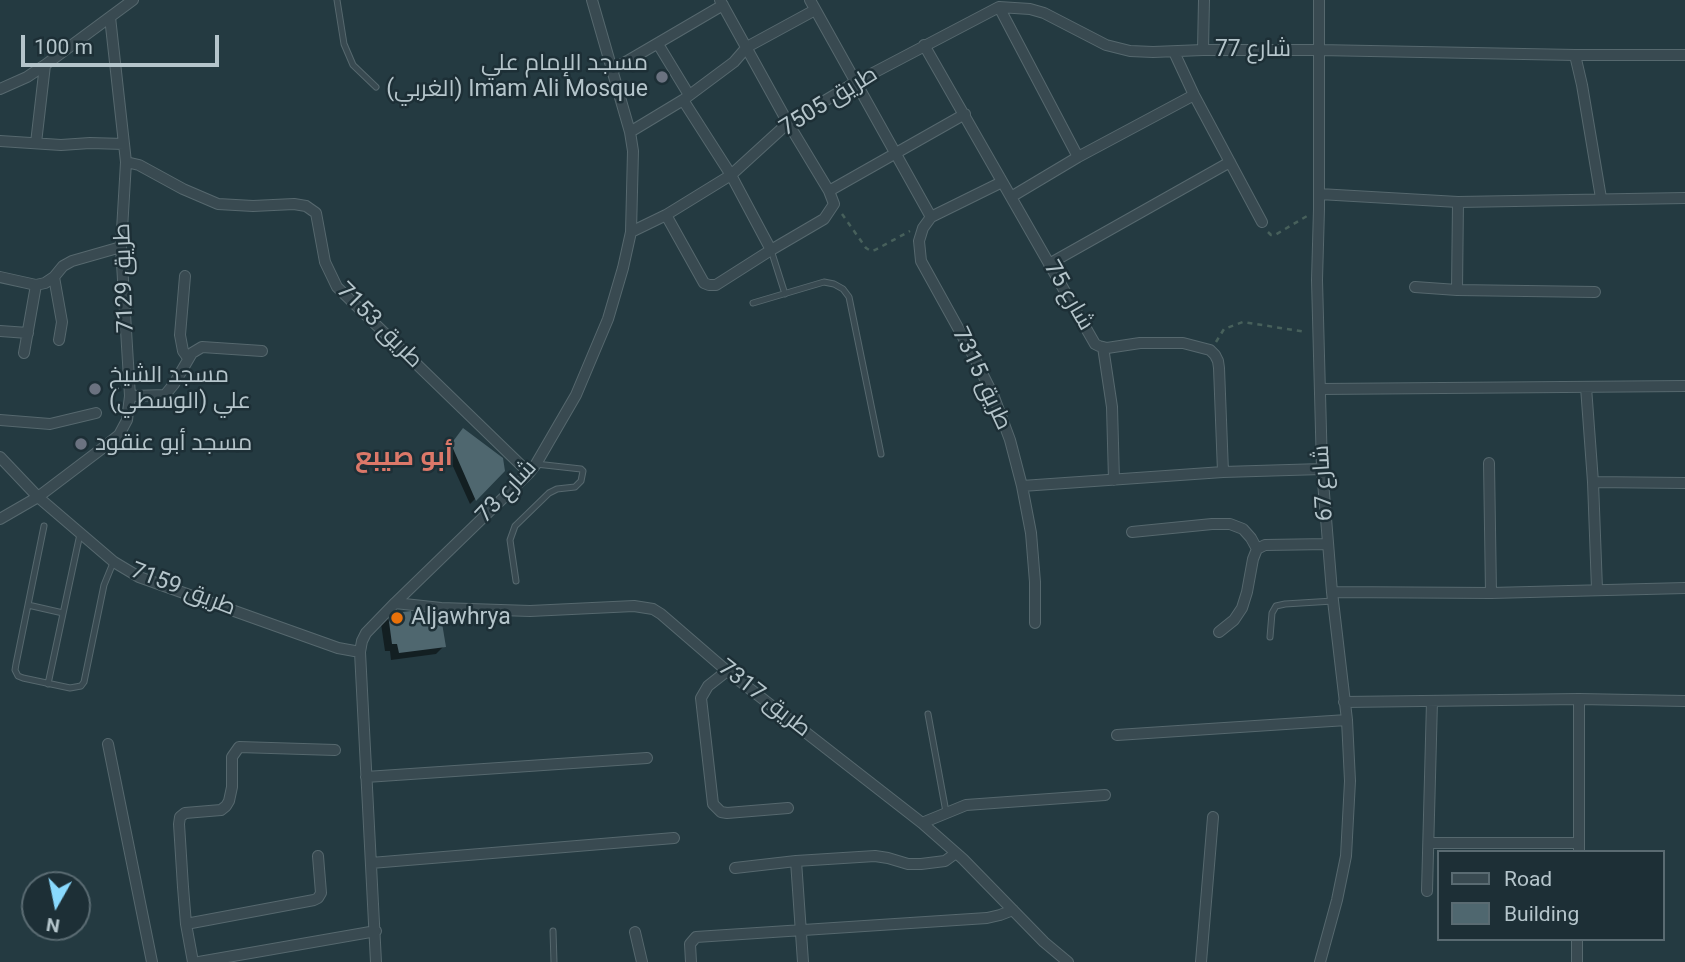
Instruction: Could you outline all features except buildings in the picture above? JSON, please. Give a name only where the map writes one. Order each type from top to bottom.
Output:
[{"type":"street","points":[[0,89],[27,77],[45,65],[133,0]]},
{"type":"street","name":"شارع 73","points":[[360,652],[366,634],[395,603],[533,469],[576,394],[608,319],[631,232],[633,151],[592,0]]},
{"type":"street","points":[[1203,50],[1204,0]]},
{"type":"street","name":"شارع 67","points":[[1319,0],[1317,280],[1322,469],[1332,597],[1347,720],[1350,781],[1346,856],[1320,962]]},
{"type":"street","points":[[612,70],[722,3],[834,204],[824,219],[716,285],[704,283],[666,215]]},
{"type":"street","points":[[630,132],[686,97],[734,62],[747,47],[813,5],[931,217]]},
{"type":"street","points":[[999,6],[1078,157]]},
{"type":"street","name":"شارع 77","points":[[999,6],[1044,13],[1106,45],[1153,52],[1319,50],[1685,55]]},
{"type":"street","name":"طريق 7505","points":[[631,232],[666,215],[731,175],[788,123],[856,82],[999,6]]},
{"type":"street","name":"طريق 7129","points":[[0,519],[37,497],[119,435],[127,420],[130,396],[121,247],[127,162],[110,17]]},
{"type":"street","points":[[658,44],[771,250]]},
{"type":"street","name":"شارع 75","points":[[924,45],[1096,344],[1103,348],[1169,342],[1210,350]]},
{"type":"street","points":[[1174,52],[1262,222]]},
{"type":"street","points":[[1575,55],[1601,198]]},
{"type":"street","points":[[36,144],[45,65]]},
{"type":"street","points":[[1011,197],[1078,157],[1195,95]]},
{"type":"street","points":[[829,191],[965,114]]},
{"type":"street","points":[[0,141],[61,145],[124,144]]},
{"type":"street","name":"طريق 7153","points":[[127,162],[139,165],[218,204],[294,204],[306,206],[316,213],[325,262],[337,287],[533,469]]},
{"type":"street","points":[[1049,264],[1230,162]]},
{"type":"street","points":[[923,228],[931,217],[1002,182]]},
{"type":"street","points":[[1319,194],[1458,202],[1685,198]]},
{"type":"street","points":[[1457,290],[1458,202]]},
{"type":"street","name":"طريق 7315","points":[[923,228],[919,241],[921,261],[994,397],[1010,440],[1022,486],[1034,557],[1035,623]]},
{"type":"street","points":[[0,277],[36,285],[45,283],[72,261],[121,247]]},
{"type":"street","points":[[185,276],[180,335],[183,351],[188,358]]},
{"type":"street","points":[[54,277],[62,322],[59,340]]},
{"type":"street","points":[[24,354],[36,285]]},
{"type":"street","points":[[1415,288],[1595,292]]},
{"type":"street","points":[[0,331],[28,333]]},
{"type":"street","points":[[130,396],[165,395],[188,358],[202,347],[262,351]]},
{"type":"street","points":[[1103,348],[1112,407],[1114,480]]},
{"type":"street","points":[[1210,350],[1218,361],[1223,472]]},
{"type":"street","points":[[1321,389],[1685,386]]},
{"type":"street","points":[[1586,387],[1597,589]]},
{"type":"street","points":[[0,420],[50,424],[96,412]]},
{"type":"street","name":"طريق 7159","points":[[0,457],[37,497],[114,562],[139,577],[338,648],[360,652]]},
{"type":"street","points":[[1489,463],[1491,593]]},
{"type":"street","points":[[1022,486],[1223,472],[1322,469]]},
{"type":"street","points":[[1593,482],[1685,483]]},
{"type":"street","points":[[1132,532],[1230,524],[1243,529],[1257,550]]},
{"type":"street","points":[[1219,632],[1234,620],[1242,608],[1257,550],[1265,545],[1328,544]]},
{"type":"street","points":[[1332,597],[1685,588]]},
{"type":"street","name":"طريق 7317","points":[[395,603],[441,608],[530,611],[643,606],[653,609],[727,671],[922,823],[1068,962]]},
{"type":"street","points":[[360,652],[376,962]]},
{"type":"street","points":[[727,671],[708,686],[701,698],[713,804],[721,812],[727,813],[788,808]]},
{"type":"street","points":[[1344,702],[1579,699],[1685,701]]},
{"type":"street","points":[[1429,843],[1579,847],[1579,699]]},
{"type":"street","points":[[1427,891],[1432,701]]},
{"type":"street","points":[[1117,735],[1347,720]]},
{"type":"street","points":[[108,744],[152,962]]},
{"type":"street","points":[[193,962],[186,924],[179,820],[185,813],[221,810],[226,806],[232,786],[232,757],[239,747],[335,750]]},
{"type":"street","points":[[366,777],[647,758]]},
{"type":"street","points":[[922,823],[967,805],[1105,794]]},
{"type":"street","points":[[1201,962],[1213,817]]},
{"type":"street","points":[[371,863],[674,838]]},
{"type":"street","points":[[735,868],[875,856],[901,863],[921,864],[944,861],[956,853]]},
{"type":"street","points":[[186,924],[318,898],[321,893],[318,856]]},
{"type":"street","points":[[796,861],[803,962]]},
{"type":"street","points":[[691,962],[690,944],[696,937],[987,918],[1013,910]]},
{"type":"street","points":[[199,962],[376,931]]},
{"type":"street","points":[[635,932],[642,962]]},
{"type":"street","points":[[1577,941],[1577,962]]},
{"type":"lane","points":[[337,0],[344,44],[353,65],[376,87]]},
{"type":"lane","points":[[771,250],[785,294]]},
{"type":"lane","points":[[753,303],[824,282],[843,289],[849,297],[881,454]]},
{"type":"lane","points":[[516,581],[510,540],[515,526],[549,493],[575,487],[582,481],[581,468],[533,469]]},
{"type":"lane","points":[[44,526],[15,670],[18,676],[75,688],[85,682],[104,584],[114,562]]},
{"type":"lane","points":[[48,684],[80,534]]},
{"type":"lane","points":[[1270,637],[1272,613],[1276,606],[1332,597]]},
{"type":"lane","points":[[28,606],[63,612]]},
{"type":"lane","points":[[928,715],[946,812]]},
{"type":"lane","points":[[553,931],[554,962]]},
{"type":"path","points":[[834,204],[871,251],[909,231],[923,228]]},
{"type":"path","points":[[1262,222],[1271,235],[1275,235],[1319,209]]},
{"type":"path","points":[[1210,350],[1224,330],[1243,322],[1318,334]]},
{"type":"place","name":"مسجد الإمام علي (الغربي) Imam Ali Mosque","points":[[662,77]]},
{"type":"place","name":"مسجد الشيخ علي (الوسطي)","points":[[95,389]]},
{"type":"place","name":"مسجد أبو عنقود","points":[[81,444]]},
{"type":"place","name":"Aljawhrya","points":[[397,618]]},
{"type":"district","name":"أبو صيبع","points":[[404,458]]}]
